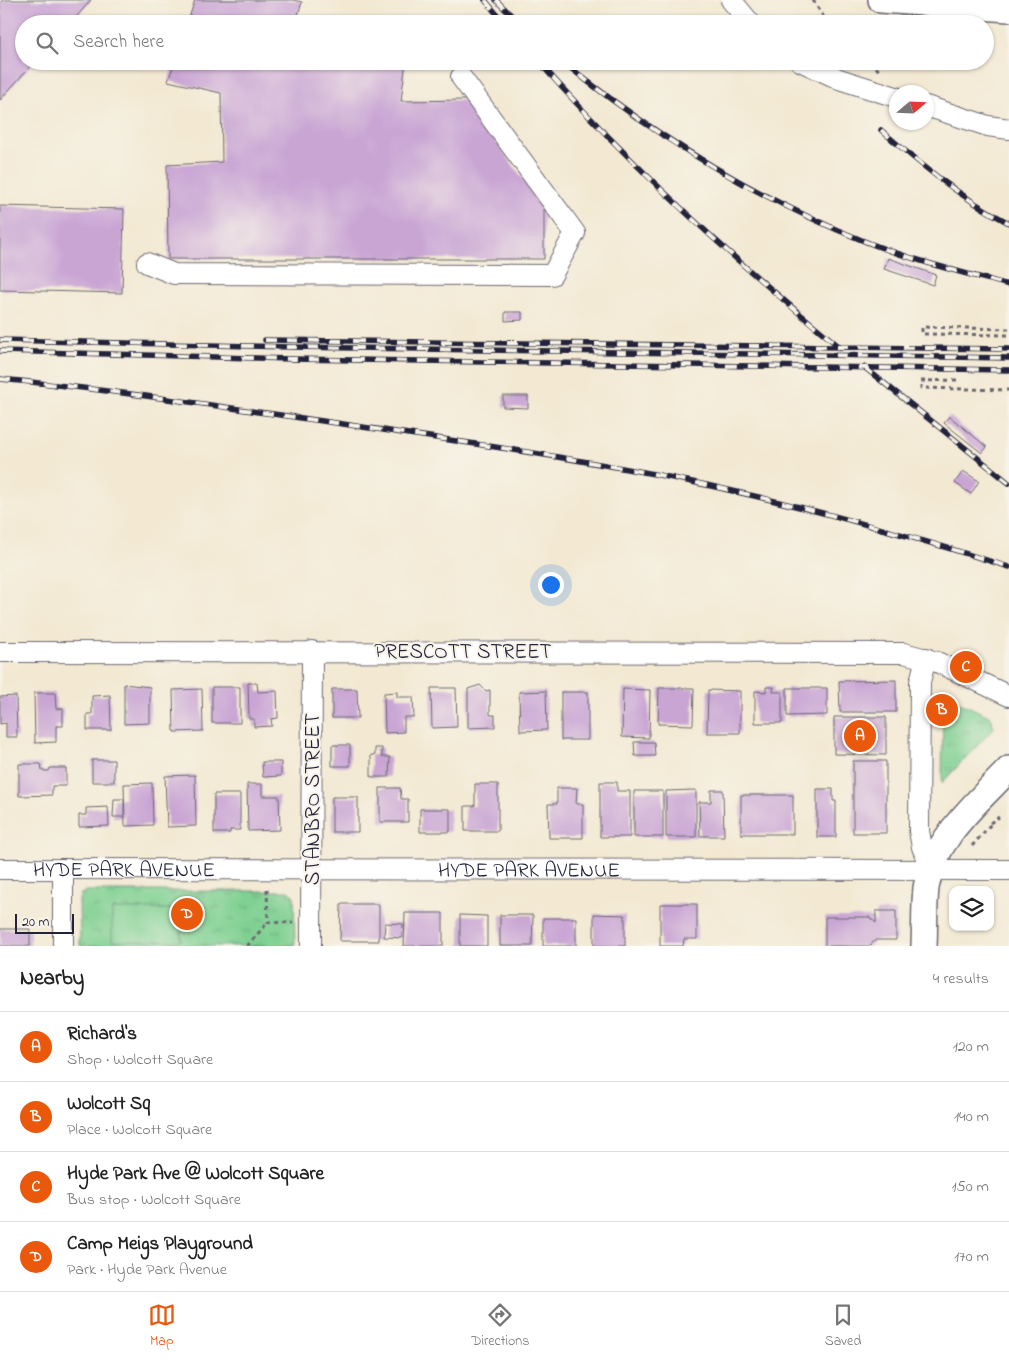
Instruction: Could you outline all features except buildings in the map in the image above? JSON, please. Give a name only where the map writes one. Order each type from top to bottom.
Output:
[{"type":"main road","points":[[881,0],[925,1],[1009,9]]},
{"type":"main road","points":[[924,946],[926,889],[931,869],[940,849],[959,822],[1009,770]]},
{"type":"street","points":[[731,0],[744,15]]},
{"type":"street","points":[[820,70],[839,79],[889,94]]},
{"type":"street","points":[[146,264],[174,274],[552,275],[575,233],[461,77]]},
{"type":"street","points":[[934,109],[988,126],[1009,129]]},
{"type":"street","name":"STANBRO STREET","points":[[312,651],[312,946]]},
{"type":"street","name":"PRESCOTT STREET","points":[[0,652],[894,652],[926,658],[1009,696]]},
{"type":"street","points":[[926,658],[920,682],[919,831],[922,847],[931,869]]},
{"type":"street","name":"HYDE PARK AVENUE","points":[[0,869],[1009,870]]},
{"type":"street","points":[[63,869],[63,946]]},
{"type":"path","points":[[813,0],[822,15]]},
{"type":"path","points":[[1009,329],[922,327],[922,334],[1009,335]]},
{"type":"path","points":[[957,380],[921,381],[921,388],[1009,390]]},
{"type":"path","points":[[972,846],[991,824],[999,818]]},
{"type":"path","points":[[987,821],[991,824]]},
{"type":"path","points":[[247,946],[268,922],[267,889]]},
{"type":"path","points":[[268,922],[273,924],[297,923]]},
{"type":"green space","points":[[951,698],[991,717],[994,728],[942,783],[943,702]]},
{"type":"green space","points":[[86,891],[289,891],[294,896],[295,946],[80,946],[79,900],[81,894]]},
{"type":"green space","points":[[112,909],[181,909],[181,941],[112,941]]},
{"type":"railway","points":[[485,0],[498,15]]},
{"type":"railway","points":[[496,0],[511,15]]},
{"type":"railway","points":[[546,70],[609,138],[684,211],[761,281],[841,348]]},
{"type":"railway","points":[[573,70],[633,115],[706,163],[783,205],[882,248],[1009,285]]},
{"type":"railway","points":[[881,130],[942,180],[974,203],[1009,223]]},
{"type":"railway","points":[[0,340],[291,347],[1009,358]]},
{"type":"railway","points":[[265,340],[1009,349]]},
{"type":"railway","points":[[0,351],[291,359],[1009,370]]},
{"type":"railway","points":[[864,367],[1009,483]]},
{"type":"railway","points":[[0,379],[86,388],[343,424],[654,474],[788,504],[921,540],[1009,567]]},
{"type":"place","name":"Hyde Park Ave @ Wolcott Square","points":[[966,667]]},
{"type":"place","name":"Wolcott Sq","points":[[942,710]]},
{"type":"place","name":"Richard's","points":[[860,736]]},
{"type":"place","name":"Camp Meigs Playground","points":[[187,914]]}]
